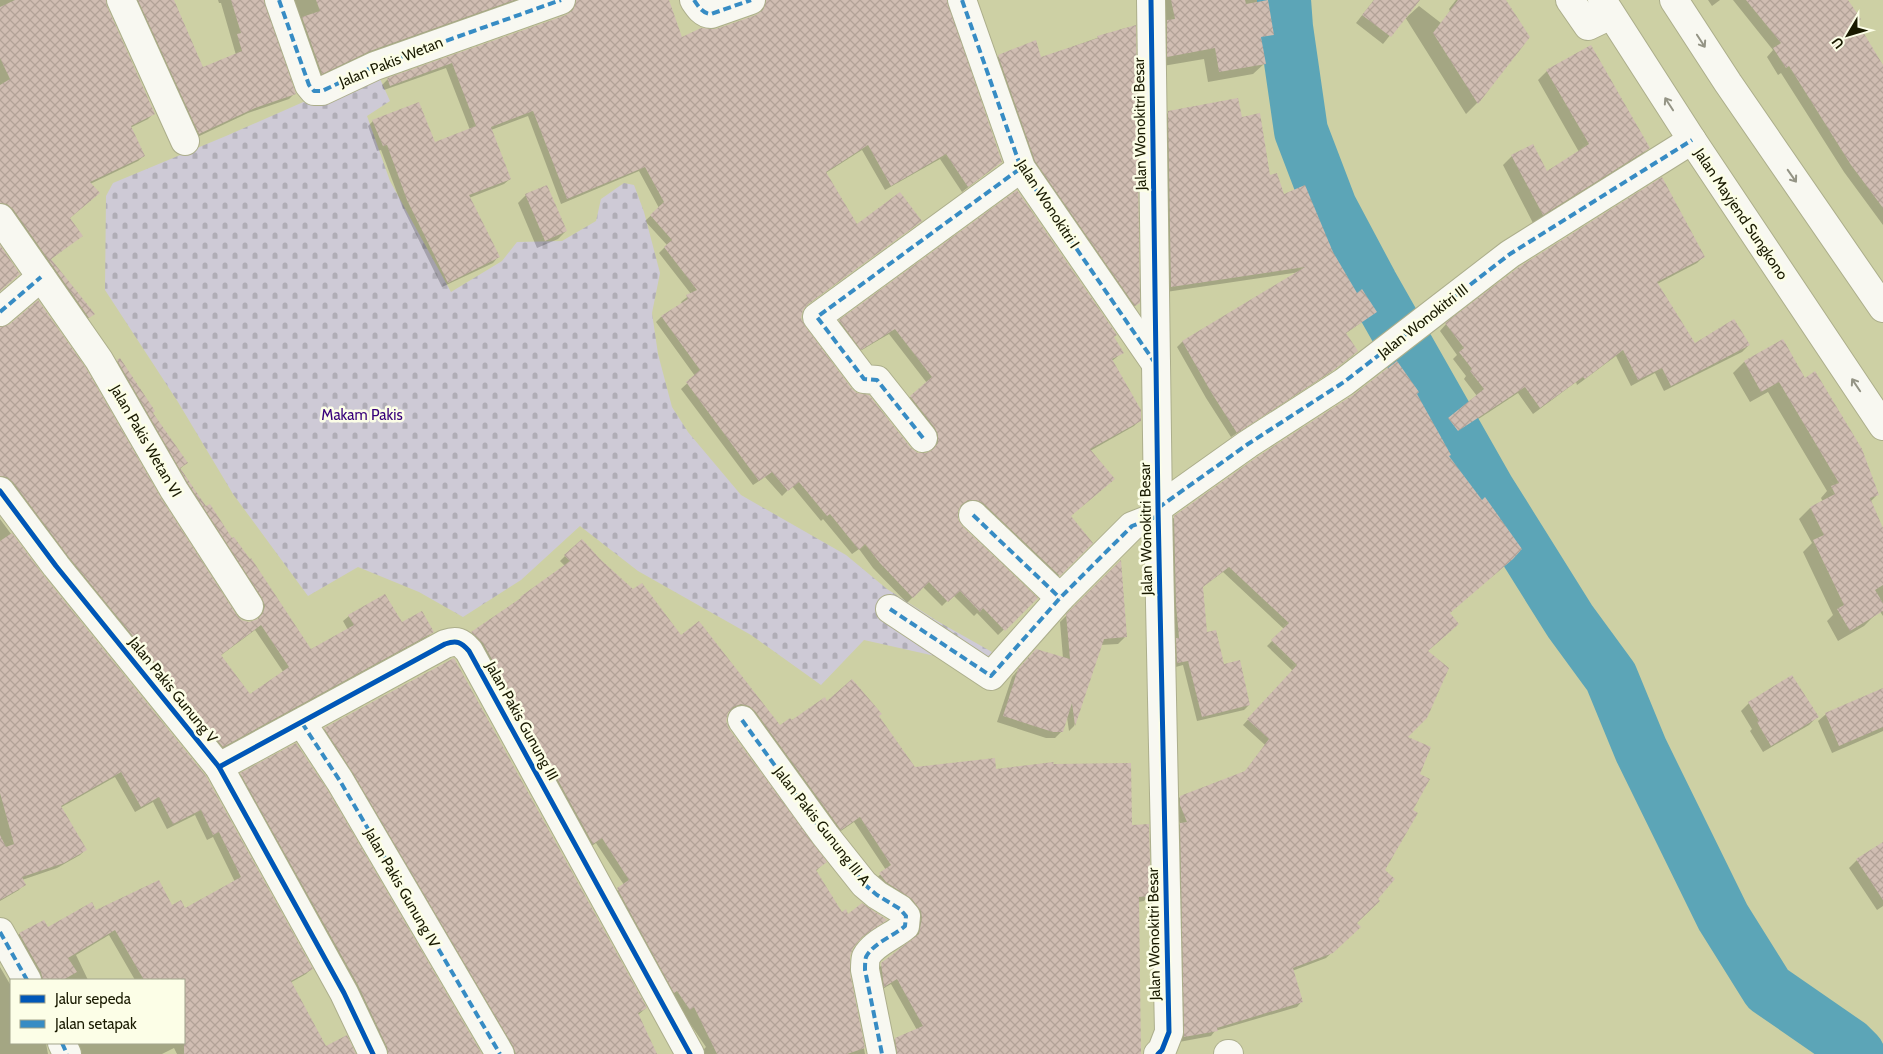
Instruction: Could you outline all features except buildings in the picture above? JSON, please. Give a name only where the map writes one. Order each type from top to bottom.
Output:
[{"type":"street","points":[[121,0],[185,142]]},
{"type":"street","name":"Jalan Pakis Wetan","points":[[279,0],[309,86],[314,91],[322,90],[375,66],[561,0]]},
{"type":"street","points":[[694,0],[707,14],[751,0]]},
{"type":"street","name":"Jalan Wonokitri I","points":[[962,0],[1021,168],[1156,364]]},
{"type":"street","name":"Jalan Wonokitri Besar","points":[[1152,0],[1158,512],[1169,1032],[1162,1050],[1158,1054]]},
{"type":"street","points":[[1570,0],[1588,26],[1607,7]]},
{"type":"street","points":[[1674,0],[1728,83],[1883,308]]},
{"type":"street","name":"Jalan Mayjend Sungkono","points":[[1607,7],[1692,140],[1883,426]]},
{"type":"street","name":"Jalan Wonokitri III","points":[[890,609],[992,676],[1060,598],[1132,526],[1158,512],[1248,444],[1344,382],[1510,254],[1692,140]]},
{"type":"street","points":[[923,438],[877,380],[864,379],[817,317],[1021,168]]},
{"type":"street","name":"Jalan Pakis Wetan VI","points":[[0,218],[99,360],[174,490],[249,606]]},
{"type":"street","points":[[0,312],[41,277]]},
{"type":"street","name":"Jalan Pakis Gunung V","points":[[0,491],[56,566],[219,767],[344,993],[373,1054]]},
{"type":"street","points":[[973,515],[1060,598]]},
{"type":"street","name":"Jalan Pakis Gunung III","points":[[219,767],[445,644],[454,641],[462,643],[469,651],[690,1054]]},
{"type":"street","name":"Jalan Pakis Gunung III A","points":[[742,720],[825,835],[864,884],[877,895],[900,909],[906,916],[905,926],[875,947],[866,957],[864,970],[882,1054]]},
{"type":"street","name":"Jalan Pakis Gunung IV","points":[[302,723],[340,781],[500,1054]]},
{"type":"street","points":[[0,932],[25,979]]},
{"type":"green space","name":"Makam Pakis","points":[[376,70],[390,101],[367,116],[390,181],[451,292],[502,261],[517,242],[562,241],[596,221],[601,199],[624,183],[634,185],[644,212],[660,273],[652,313],[658,354],[672,407],[688,432],[741,495],[846,555],[887,589],[937,621],[992,652],[984,667],[864,640],[821,685],[751,635],[638,571],[580,526],[521,580],[463,617],[419,592],[358,567],[308,596],[233,494],[178,402],[105,290],[106,196],[113,183]]},
{"type":"waterway","points":[[1284,0],[1301,131],[1330,207],[1371,284],[1488,490],[1570,621],[1611,677],[1641,750],[1723,917],[1768,989],[1849,1045],[1858,1054]]},
{"type":"marked path","points":[[279,0],[309,85],[314,91],[322,91],[375,66],[561,0]]},
{"type":"marked path","points":[[694,0],[708,14],[751,0]]},
{"type":"marked path","points":[[962,0],[1021,168],[1155,363]]},
{"type":"marked path","points":[[1158,508],[1248,444],[1344,382],[1510,254],[1692,140]]},
{"type":"marked path","points":[[923,438],[877,380],[864,379],[817,317],[1021,168]]},
{"type":"marked path","points":[[0,312],[41,277]]},
{"type":"marked path","points":[[973,515],[1060,598]]},
{"type":"marked path","points":[[890,609],[991,676],[1060,598],[1132,526],[1158,516]]},
{"type":"marked path","points":[[742,720],[825,835],[864,884],[877,895],[900,909],[906,916],[905,926],[879,944],[866,957],[865,970],[882,1054]]},
{"type":"marked path","points":[[302,723],[340,781],[500,1054]]},
{"type":"marked path","points":[[0,932],[26,979]]},
{"type":"marked path","points":[[62,1044],[67,1054]]},
{"type":"cycle path","points":[[1151,0],[1158,508],[1169,1032],[1162,1050],[1158,1054]]},
{"type":"cycle path","points":[[0,491],[56,566],[219,767],[344,993],[373,1054]]},
{"type":"cycle path","points":[[219,767],[445,644],[453,642],[461,644],[469,651],[690,1054]]}]
